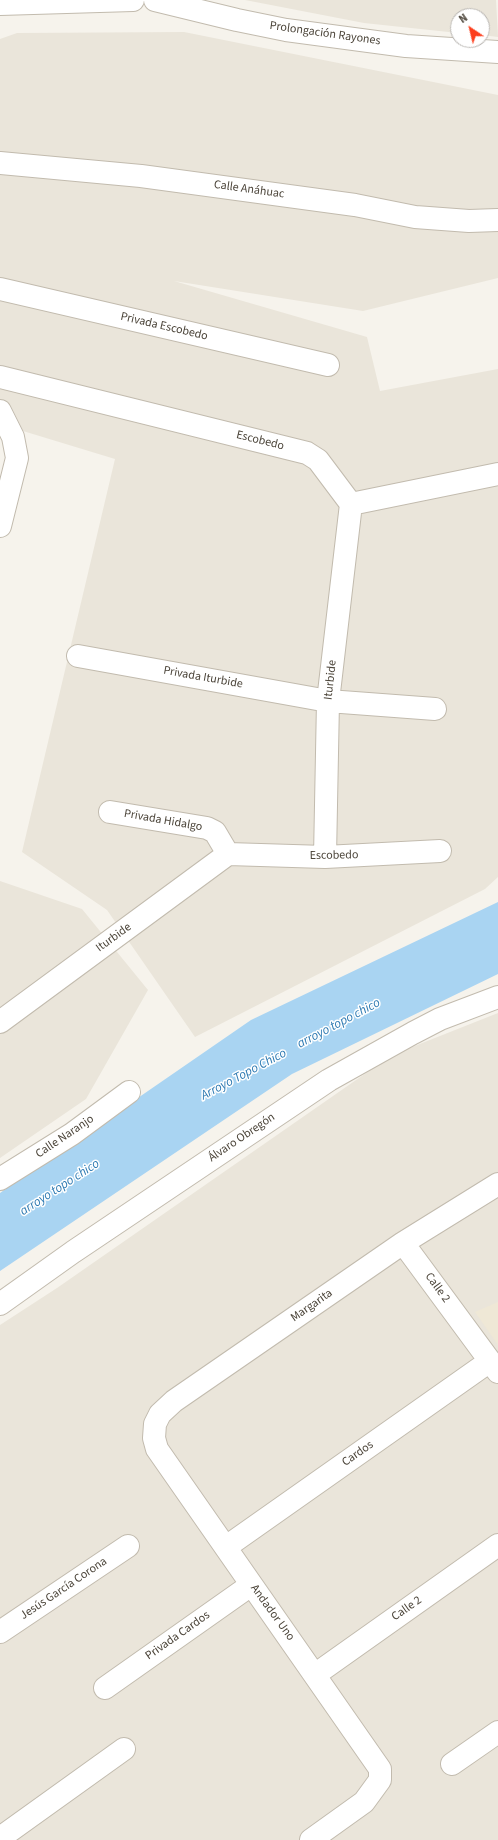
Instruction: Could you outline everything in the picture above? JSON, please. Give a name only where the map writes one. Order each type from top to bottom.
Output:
[{"type":"street","points":[[3,2],[134,0]]},
{"type":"street","name":"Prolongación Rayones","points":[[156,0],[237,20],[286,30],[406,46],[498,52]]},
{"type":"street","name":"Calle Anáhuac","points":[[0,163],[149,177],[355,205],[415,217],[469,221],[498,220]]},
{"type":"street","name":"Privada Escobedo","points":[[0,289],[328,366]]},
{"type":"street","name":"Escobedo","points":[[0,377],[307,453],[318,460],[351,504]]},
{"type":"street","points":[[0,411],[13,437],[17,458],[0,526]]},
{"type":"street","points":[[351,504],[498,474]]},
{"type":"street","name":"Iturbide","points":[[325,858],[328,701],[351,504]]},
{"type":"street","name":"Privada Iturbide","points":[[78,656],[328,701],[436,709]]},
{"type":"street","name":"Privada Hidalgo","points":[[110,812],[207,828],[215,832],[228,854]]},
{"type":"street","name":"Escobedo","points":[[228,854],[325,858],[440,851]]},
{"type":"street","name":"Iturbide","points":[[0,1022],[228,854]]},
{"type":"street","name":"Álvaro Obregón","points":[[0,1304],[79,1248],[329,1080],[412,1033],[498,997]]},
{"type":"street","name":"Calle Naranjo","points":[[0,1179],[72,1134],[129,1092]]},
{"type":"street","name":"Margarita","points":[[157,1449],[154,1438],[155,1424],[160,1414],[174,1401],[403,1243],[498,1184]]},
{"type":"street","name":"Calle 2","points":[[403,1243],[494,1367]]},
{"type":"street","name":"Cardos","points":[[226,1547],[494,1367]]},
{"type":"street","name":"Andador Uno","points":[[157,1449],[251,1585],[316,1674],[380,1769],[380,1780],[364,1802],[311,1840]]},
{"type":"street","name":"Calle 2","points":[[316,1674],[498,1544]]},
{"type":"street","name":"Jesús García Corona","points":[[0,1632],[128,1546]]},
{"type":"street","name":"Privada Cardos","points":[[105,1688],[251,1585]]},
{"type":"street","points":[[452,1764],[498,1732]]},
{"type":"street","points":[[0,1838],[124,1749]]},
{"type":"shaded area","points":[[245,0],[496,0],[498,37],[490,36],[490,8],[450,8],[450,32],[364,23]]},
{"type":"shaded area","points":[[184,32],[498,95],[498,278],[363,311],[174,281],[367,337],[380,391],[498,369],[498,877],[485,889],[195,1037],[107,910],[22,852],[115,459],[0,424],[0,39],[17,33]]},
{"type":"shaded area","points":[[0,881],[82,909],[148,990],[86,1099],[0,1158]]},
{"type":"shaded area","points":[[498,1013],[498,1840],[0,1840],[0,1325],[57,1288],[392,1055]]},
{"type":"shaded area","points":[[498,1302],[498,1345],[475,1312]]},
{"type":"water","points":[[498,902],[498,974],[292,1074],[0,1271],[0,1193],[251,1020]]},
{"type":"water label","name":"arroyo topo chico","points":[[339,1024]]},
{"type":"water label","name":"Arroyo Topo Chico","points":[[244,1075]]},
{"type":"water label","name":"arroyo topo chico","points":[[60,1188]]}]
